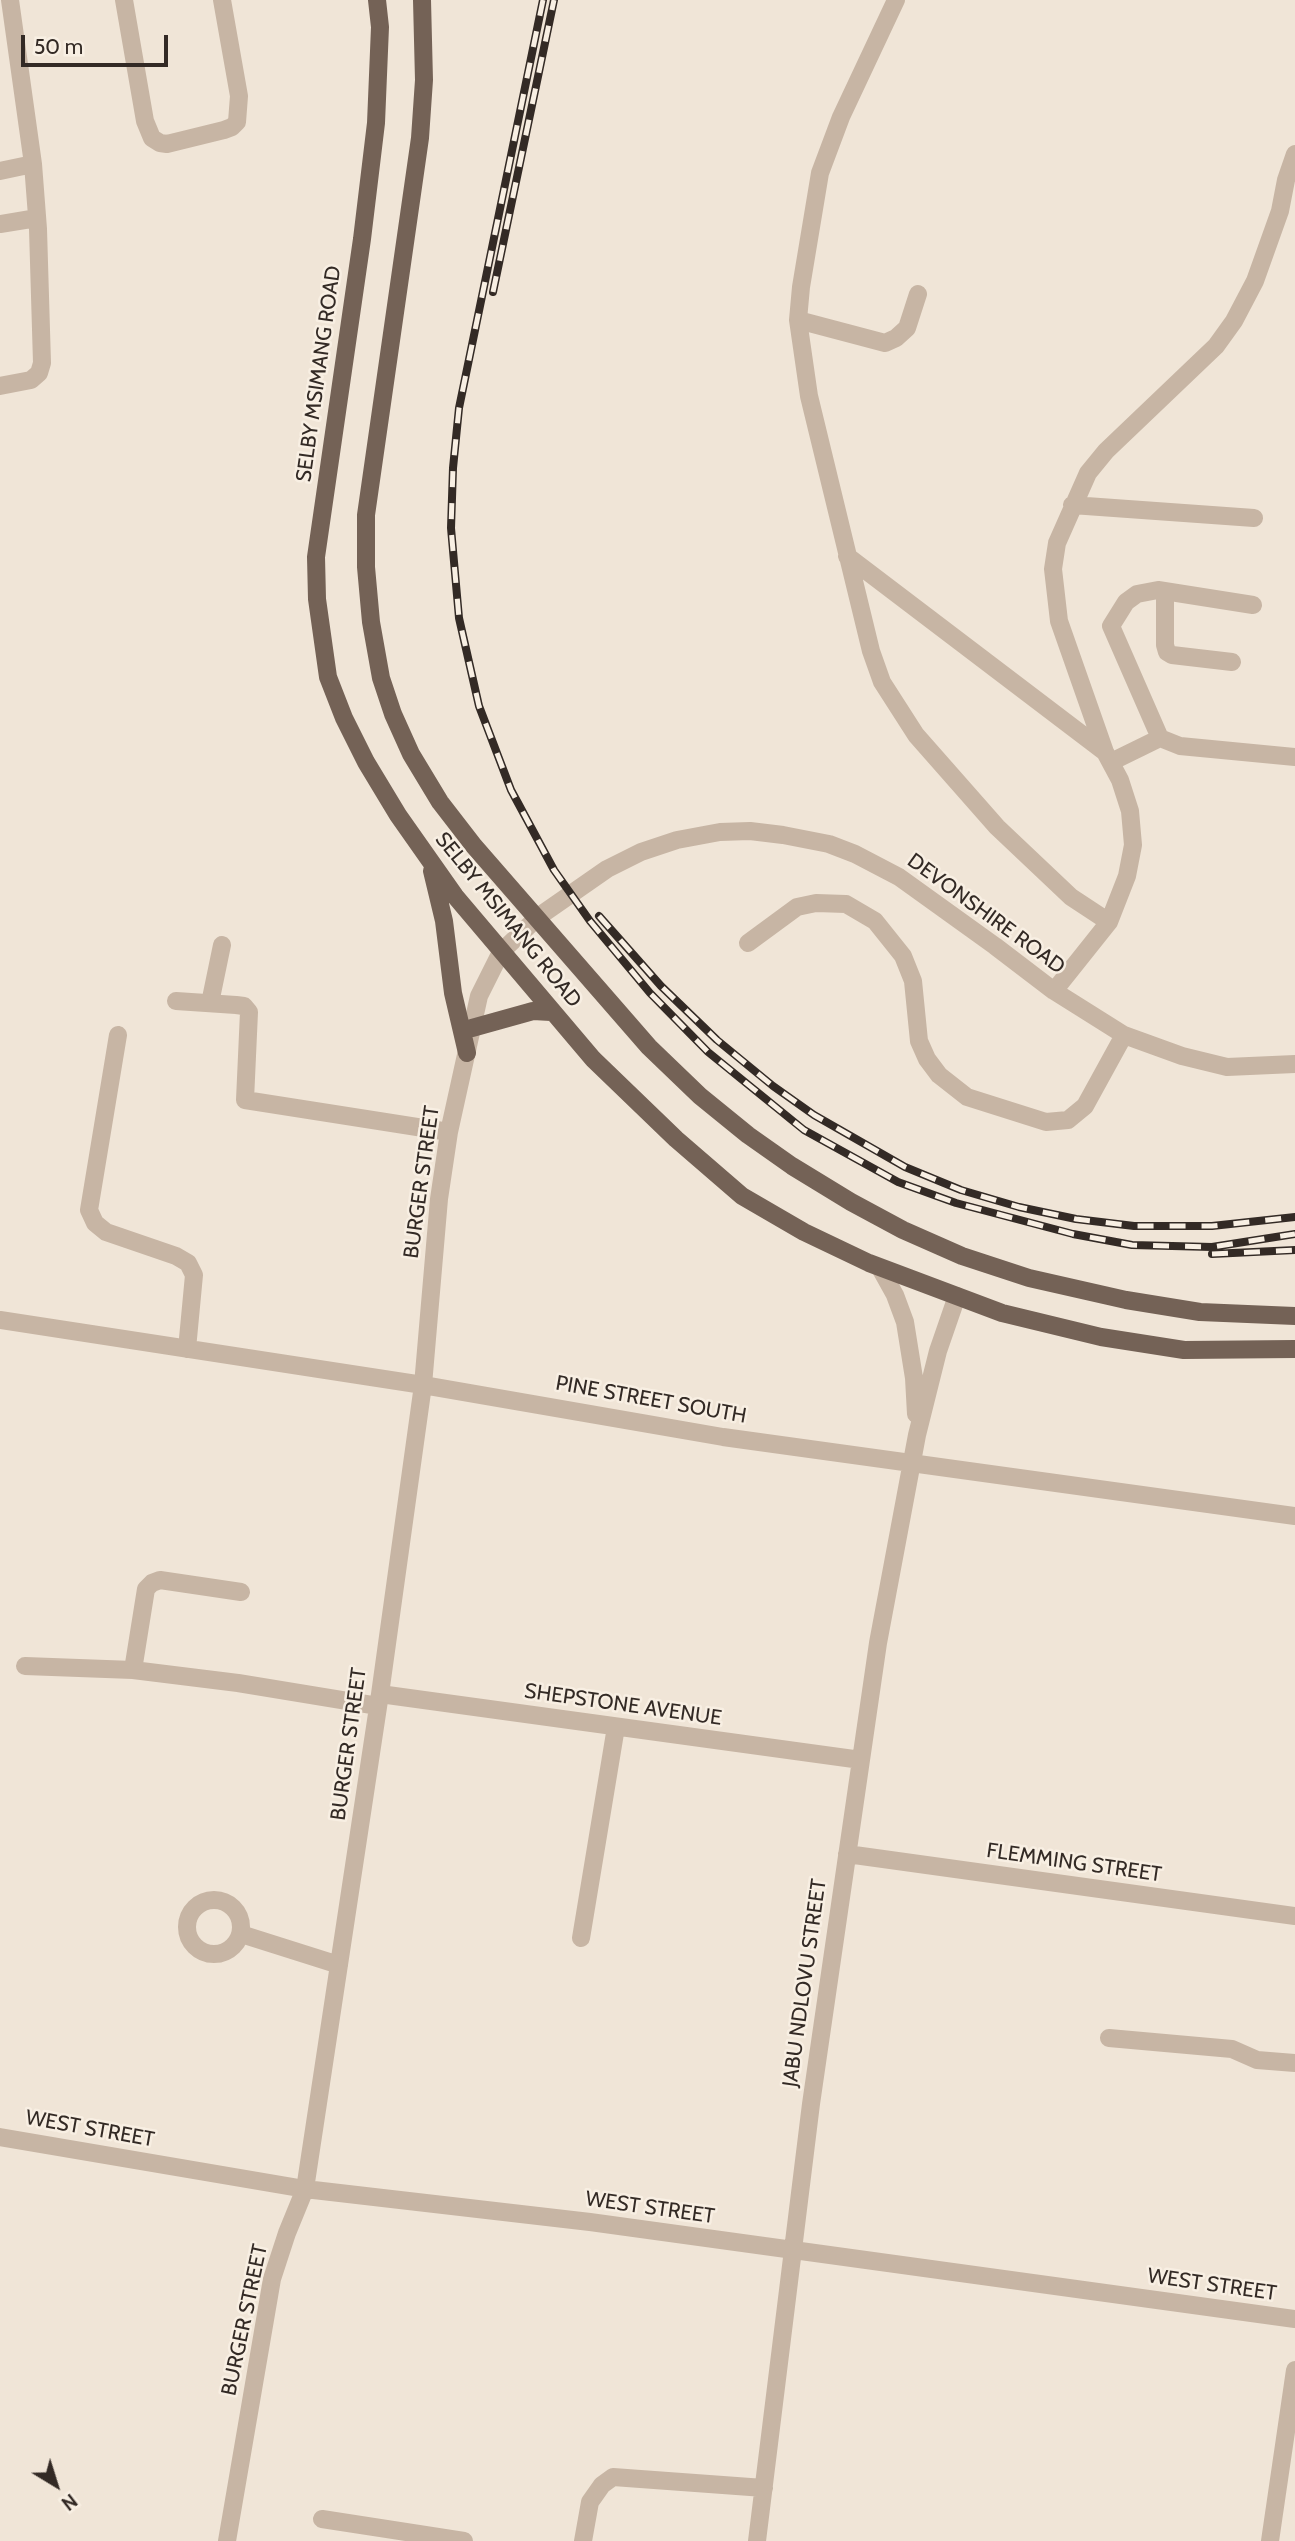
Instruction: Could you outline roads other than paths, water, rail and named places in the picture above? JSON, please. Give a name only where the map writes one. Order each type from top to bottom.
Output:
[{"type":"main road","name":"SELBY MSIMANG ROAD","points":[[377,0],[380,27],[376,123],[316,557],[317,599],[328,677],[344,718],[366,762],[398,815],[455,896],[593,1059],[648,1113],[742,1196],[804,1232],[880,1268],[1002,1313],[1115,1339],[1184,1350],[1295,1349]]},
{"type":"main road","name":"SELBY MSIMANG ROAD","points":[[422,0],[424,80],[420,138],[366,515],[366,568],[371,622],[381,678],[411,754],[440,802],[474,846],[649,1046],[700,1096],[792,1167],[903,1230],[962,1256],[1029,1278],[1126,1300],[1200,1312],[1295,1317]]},
{"type":"main road","points":[[428,858],[444,920],[453,993],[467,1053]]},
{"type":"main road","points":[[472,1028],[533,1011],[551,1012]]},
{"type":"street","points":[[0,386],[32,380],[39,373],[42,363],[33,164],[10,0]]},
{"type":"street","points":[[124,0],[145,121],[152,138],[167,144],[223,130],[237,122],[239,96],[222,0]]},
{"type":"street","points":[[896,0],[841,117],[820,173],[805,260],[799,320],[809,396],[871,650],[878,671],[898,708],[949,774],[1021,852],[1071,897],[1109,922]]},
{"type":"street","points":[[1054,991],[1109,922],[1127,876],[1133,845],[1130,811],[1120,780],[1108,757],[1059,621],[1054,592],[1057,542],[1088,473],[1105,451],[1216,346],[1234,321],[1255,281],[1280,212],[1295,153]]},
{"type":"street","points":[[0,171],[33,164]]},
{"type":"street","points":[[0,224],[37,218]]},
{"type":"street","points":[[799,320],[885,343],[907,328],[918,294]]},
{"type":"street","points":[[1072,505],[1254,517]]},
{"type":"street","points":[[847,556],[1108,757]]},
{"type":"street","points":[[1160,738],[1111,626],[1126,601],[1137,594],[1158,590],[1253,605]]},
{"type":"street","points":[[1165,591],[1167,652],[1172,655],[1232,662]]},
{"type":"street","points":[[1108,757],[1160,738],[1180,746],[1295,757]]},
{"type":"street","name":"DEVONSHIRE ROAD","points":[[501,952],[538,917],[607,869],[653,848],[677,840],[720,832],[750,831],[783,835],[829,844],[899,877],[1054,991],[1124,1035],[1182,1056],[1227,1067],[1295,1064]]},
{"type":"street","points":[[748,943],[797,907],[816,903],[846,904],[875,921],[903,956],[913,981],[919,1041],[927,1059],[939,1075],[967,1097],[1046,1122],[1068,1120],[1086,1106],[1124,1035]]},
{"type":"street","points":[[210,1003],[222,944]]},
{"type":"street","name":"BURGER STREET","points":[[227,2541],[272,2279],[305,2189],[379,1700],[423,1385],[439,1199],[449,1132],[479,996],[501,952]]},
{"type":"street","points":[[177,1001],[244,1006],[249,1012],[245,1100],[449,1132]]},
{"type":"street","points":[[118,1035],[89,1210],[95,1223],[106,1232],[176,1256],[188,1264],[194,1275],[187,1349]]},
{"type":"street","name":"JABU NDLOVU STREET","points":[[880,1268],[895,1295],[905,1322],[914,1378],[917,1434]]},
{"type":"street","name":"JABU NDLOVU STREET","points":[[757,2541],[792,2252],[878,1643],[917,1434],[938,1351],[957,1296]]},
{"type":"street","name":"PINE STREET SOUTH","points":[[0,1320],[423,1385],[723,1437],[1295,1516]]},
{"type":"street","points":[[133,1670],[146,1589],[152,1583],[160,1580],[241,1592]]},
{"type":"street","name":"SHEPSTONE AVENUE","points":[[26,1666],[133,1670],[616,1727],[861,1760]]},
{"type":"street","points":[[581,1938],[616,1727]]},
{"type":"street","name":"FLEMMING STREET","points":[[847,1854],[1295,1916]]},
{"type":"street","points":[[241,1934],[339,1965]]},
{"type":"street","points":[[1109,2039],[1232,2049],[1257,2060],[1295,2063]]},
{"type":"street","name":"WEST STREET","points":[[0,2137],[305,2189],[590,2222],[792,2252],[1008,2278],[1295,2319]]},
{"type":"street","points":[[1270,2541],[1295,2370]]},
{"type":"street","points":[[583,2541],[590,2502],[601,2485],[613,2477],[764,2488]]},
{"type":"street","points":[[1277,2493],[1295,2483]]},
{"type":"street","points":[[322,2519],[464,2541]]},
{"type":"railway","points":[[543,0],[459,408],[451,528],[459,618],[479,706],[511,790],[554,870],[590,921],[650,993],[708,1052],[804,1130],[898,1182],[956,1203],[1073,1234],[1132,1245],[1212,1247],[1295,1234]]},
{"type":"railway","points":[[493,292],[554,0]]},
{"type":"railway","points":[[599,916],[661,986],[717,1040],[773,1086],[814,1115],[905,1167],[961,1190],[1019,1207],[1076,1219],[1134,1226],[1212,1226],[1295,1217]]},
{"type":"railway","points":[[1212,1254],[1295,1250]]}]
